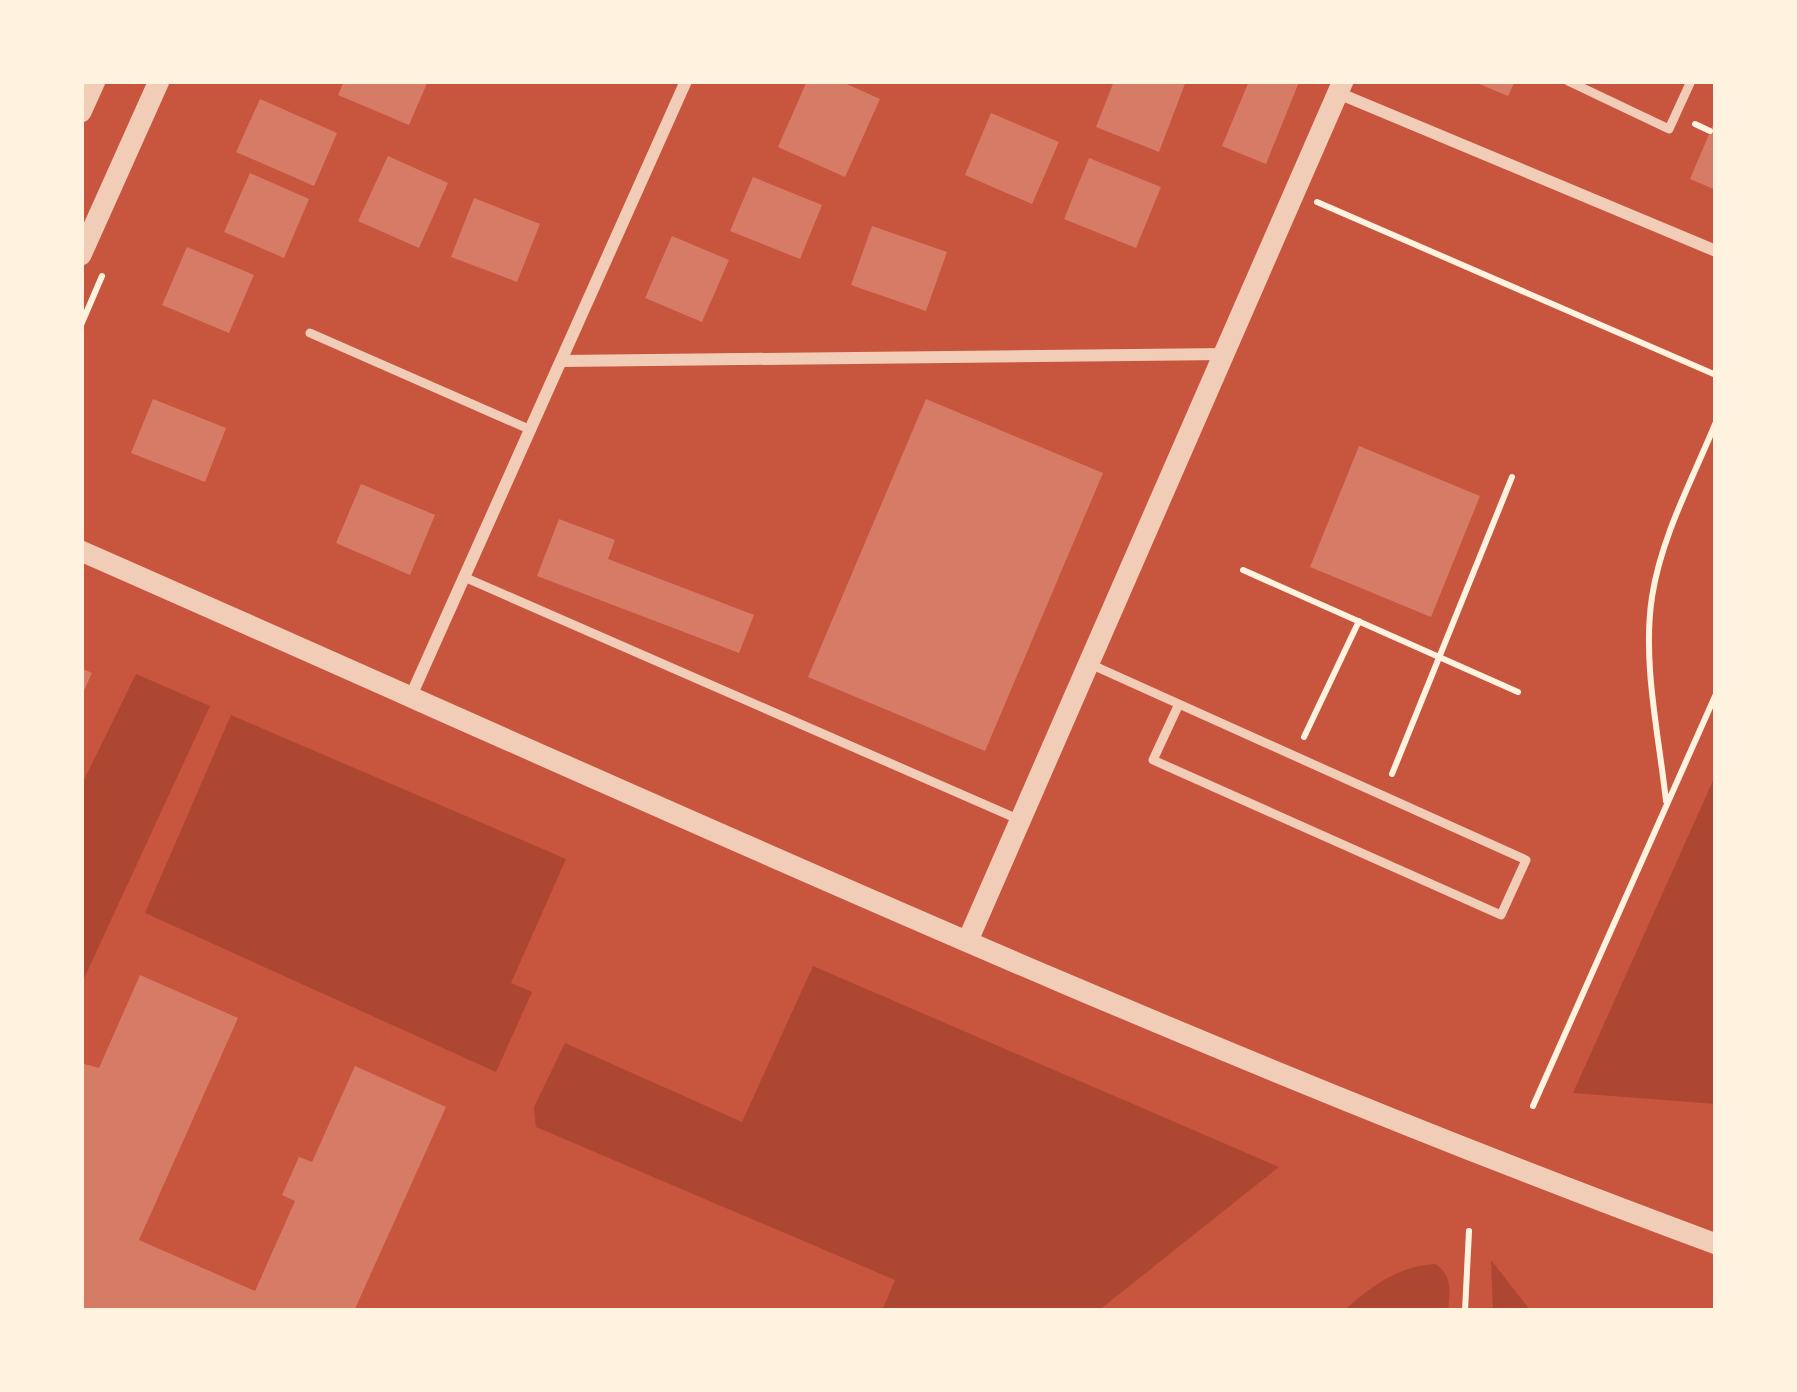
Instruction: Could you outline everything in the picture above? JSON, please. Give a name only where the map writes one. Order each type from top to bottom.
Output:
[{"type":"street","points":[[81,112],[94,81]]},
{"type":"street","points":[[81,255],[159,81]]},
{"type":"street","points":[[411,696],[686,81]]},
{"type":"street","points":[[968,940],[1341,87],[1716,251]]},
{"type":"street","points":[[561,361],[1226,354]]},
{"type":"street","points":[[81,551],[968,940],[1501,1165],[1716,1244]]},
{"type":"lane","points":[[1568,81],[1669,129],[1690,81]]},
{"type":"lane","points":[[310,333],[531,430]]},
{"type":"lane","points":[[464,578],[1021,821]]},
{"type":"lane","points":[[1090,664],[1384,795],[1526,860],[1502,915],[1153,760],[1179,704]]},
{"type":"path","points":[[1310,200],[1716,375]]},
{"type":"path","points":[[1666,805],[1651,655],[1651,601],[1660,560],[1716,422]]},
{"type":"path","points":[[1384,795],[1511,477]]},
{"type":"path","points":[[1243,570],[1518,692]]},
{"type":"path","points":[[1295,756],[1359,621]]},
{"type":"path","points":[[1533,1106],[1716,694]]},
{"type":"path","points":[[1465,1311],[1469,1231]]},
{"type":"shaded area","points":[[136,674],[210,706],[81,985],[81,786]]},
{"type":"shaded area","points":[[231,715],[566,859],[511,983],[532,992],[496,1072],[145,913]]},
{"type":"shaded area","points":[[1716,774],[1716,1104],[1573,1093]]},
{"type":"shaded area","points":[[813,966],[1279,1167],[1098,1311],[882,1311],[895,1280],[536,1127],[534,1107],[565,1043],[742,1122]]},
{"type":"shaded area","points":[[1491,1260],[1531,1311],[1493,1311]]},
{"type":"shaded area","points":[[1435,1264],[1448,1279],[1448,1311],[1343,1311],[1397,1273]]},
{"type":"building","points":[[344,81],[428,81],[409,125],[338,95]]},
{"type":"building","points":[[807,81],[840,81],[880,99],[845,177],[778,147]]},
{"type":"building","points":[[1114,81],[1186,81],[1159,152],[1096,127]]},
{"type":"building","points":[[1249,81],[1299,82],[1266,164],[1222,146]]},
{"type":"building","points":[[1472,81],[1515,81],[1508,96]]},
{"type":"building","points":[[260,99],[337,133],[314,186],[236,152]]},
{"type":"building","points":[[991,113],[1059,142],[1032,204],[965,175]]},
{"type":"building","points":[[1716,118],[1716,190],[1690,179]]},
{"type":"building","points":[[388,156],[448,183],[419,248],[358,221]]},
{"type":"building","points":[[1089,158],[1161,187],[1136,248],[1064,219]]},
{"type":"building","points":[[250,173],[309,199],[284,258],[224,232]]},
{"type":"building","points":[[753,177],[822,205],[800,259],[730,231]]},
{"type":"building","points":[[474,198],[540,224],[517,282],[451,257]]},
{"type":"building","points":[[872,226],[947,252],[926,311],[851,285]]},
{"type":"building","points":[[672,236],[729,260],[702,322],[645,298]]},
{"type":"building","points":[[187,247],[254,275],[229,333],[162,305]]},
{"type":"building","points":[[153,399],[226,428],[205,482],[131,453]]},
{"type":"building","points":[[926,399],[1103,473],[985,751],[808,677]]},
{"type":"building","points":[[1359,446],[1480,496],[1431,617],[1310,567]]},
{"type":"building","points":[[361,484],[435,515],[410,575],[336,543]]},
{"type":"building","points":[[559,519],[615,540],[608,559],[754,615],[739,653],[537,576]]},
{"type":"building","points":[[81,668],[92,673],[81,697]]},
{"type":"building","points":[[140,975],[238,1018],[139,1240],[255,1291],[295,1201],[282,1195],[299,1157],[312,1162],[355,1066],[446,1107],[354,1311],[81,1311],[81,1063],[99,1068]]}]
